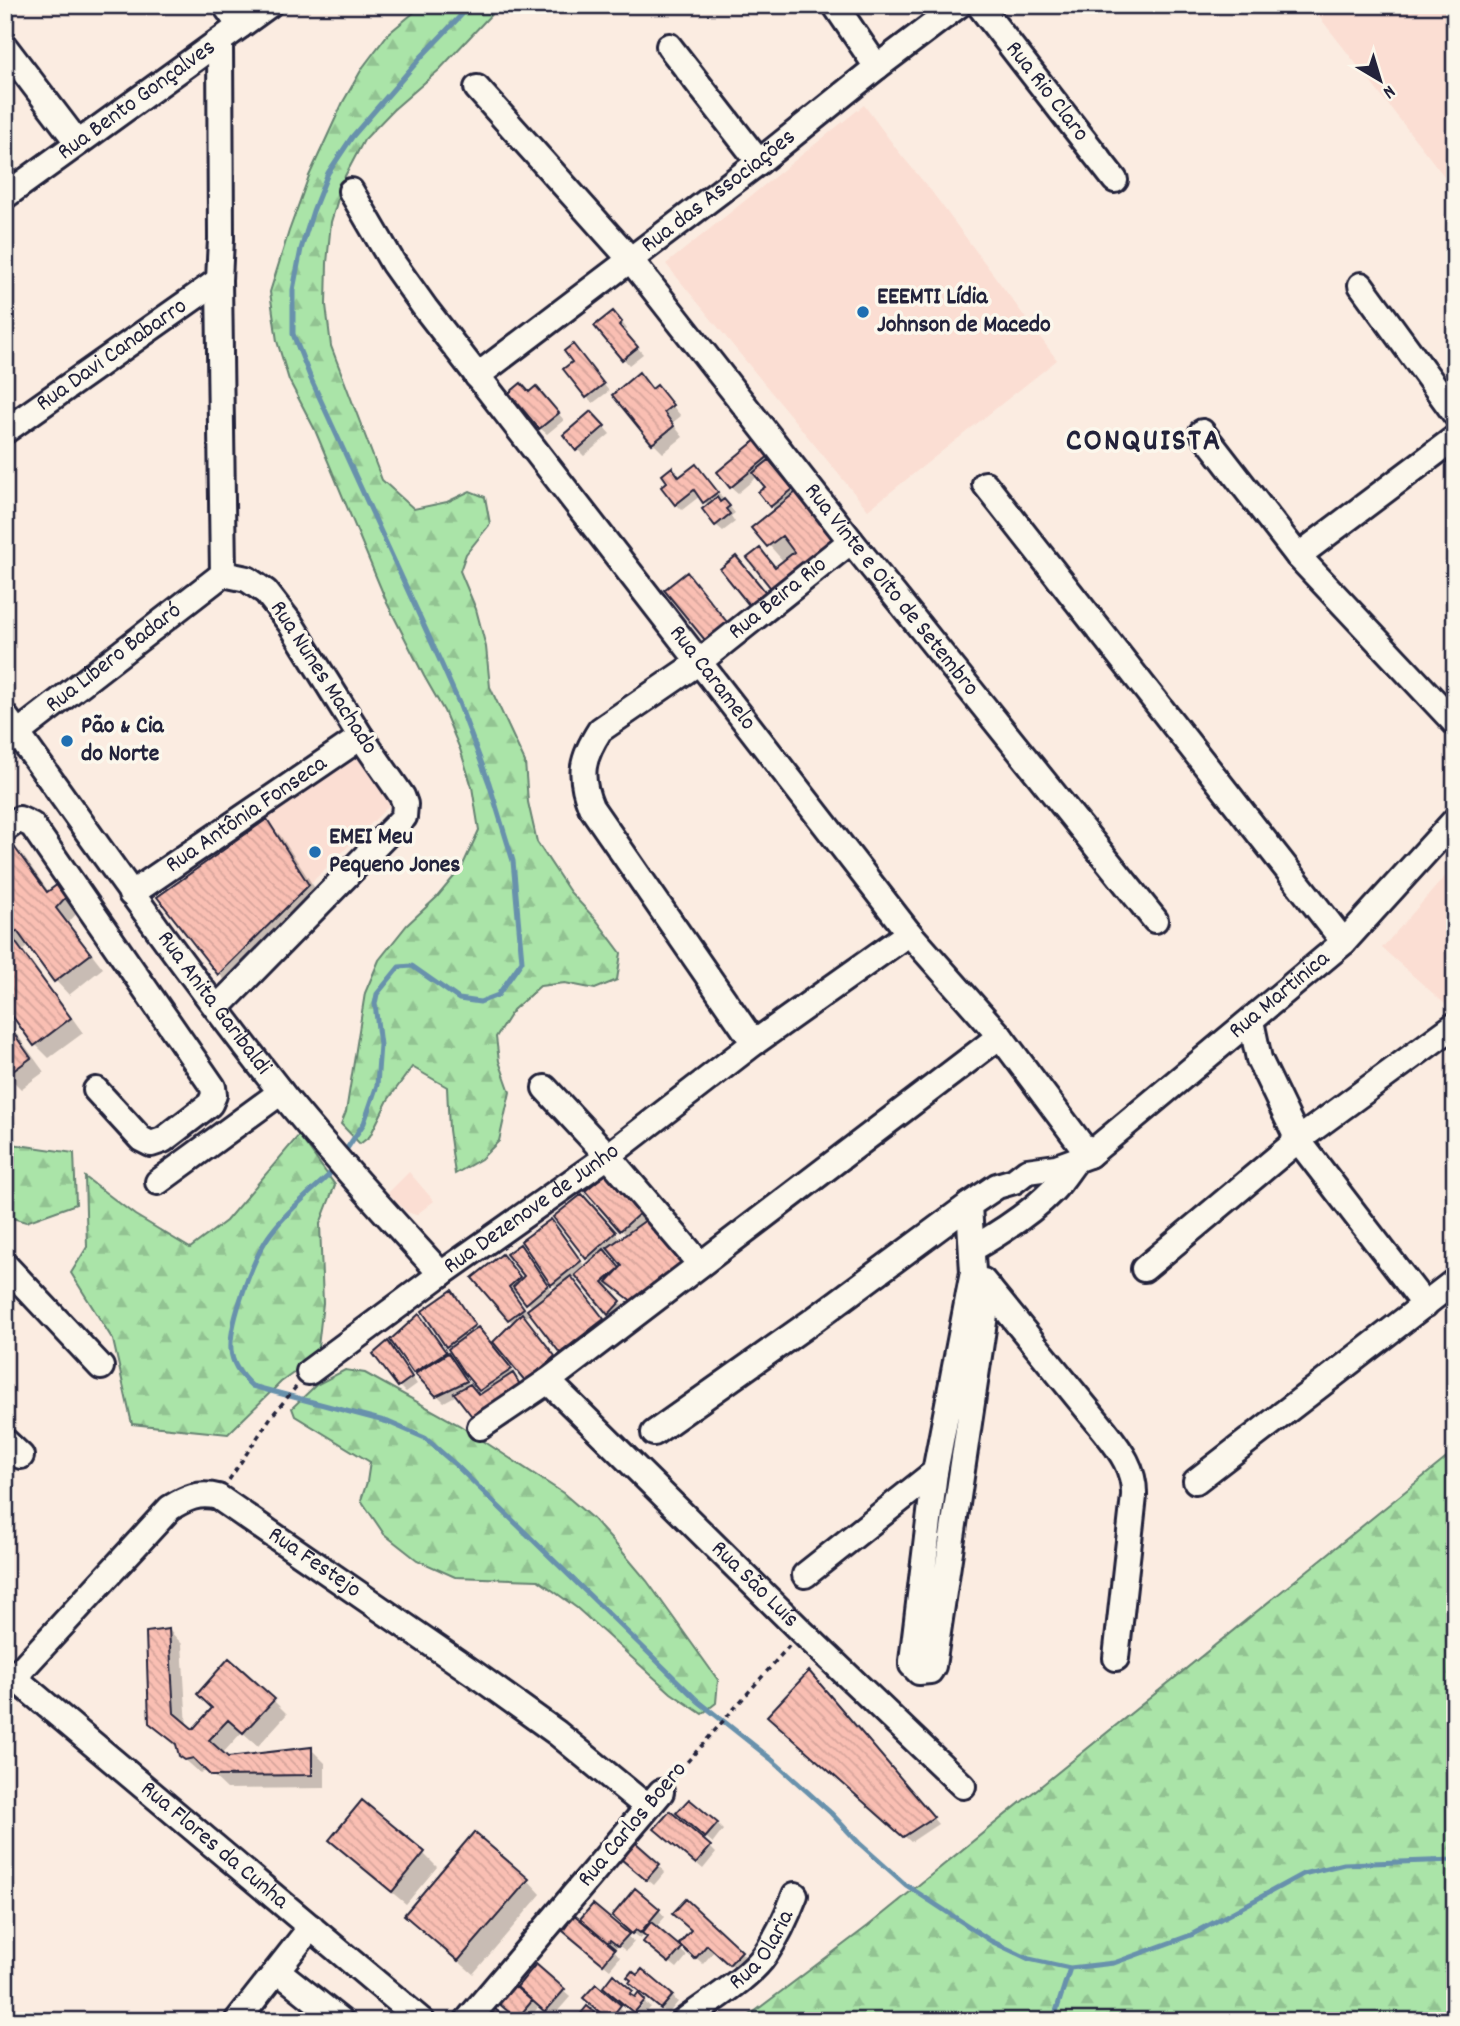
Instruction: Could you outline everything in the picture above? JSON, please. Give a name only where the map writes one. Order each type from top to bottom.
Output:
[{"type":"street","points":[[225,5],[240,26]]},
{"type":"street","name":"Rua Bento Gonçalves","points":[[5,196],[269,5]]},
{"type":"street","points":[[835,5],[877,67]]},
{"type":"street","name":"Rua das Associações","points":[[477,376],[759,162],[959,5]]},
{"type":"street","name":"Rua Rio Claro","points":[[979,5],[1115,180]]},
{"type":"street","points":[[220,42],[219,280],[223,574]]},
{"type":"street","points":[[669,46],[759,162]]},
{"type":"street","points":[[5,47],[78,143]]},
{"type":"street","name":"Rua Vinte e Oito de Setembro","points":[[477,88],[630,259],[851,541],[1155,920]]},
{"type":"street","name":"Rua Caramelo","points":[[351,191],[408,285],[909,933],[1000,1036],[1083,1157]]},
{"type":"street","name":"Rua Davi Canabarro","points":[[5,431],[219,280]]},
{"type":"street","points":[[1361,285],[1455,414]]},
{"type":"street","points":[[1202,432],[1298,556],[1455,723]]},
{"type":"street","points":[[1298,556],[1455,438]]},
{"type":"street","points":[[985,484],[1344,942]]},
{"type":"street","name":"Rua Beira Rio","points":[[754,1043],[591,807],[583,788],[583,764],[600,730],[699,662],[851,541]]},
{"type":"street","name":"Rua Líbero Badaró","points":[[9,731],[223,574]]},
{"type":"street","name":"Rua Nunes Machado","points":[[216,1008],[404,817],[405,804],[290,624],[266,592],[247,579],[223,574]]},
{"type":"street","name":"Rua Anita Garibaldi","points":[[9,731],[281,1092],[441,1274]]},
{"type":"street","name":"Rua Antônia Fonseca","points":[[131,894],[361,737]]},
{"type":"street","points":[[5,829],[19,819],[32,825],[213,1087],[214,1095],[210,1104],[163,1140],[151,1144],[141,1139],[96,1090]]},
{"type":"street","name":"Rua Martinica","points":[[1083,1157],[1344,942],[1455,820]]},
{"type":"street","points":[[72,883],[105,858]]},
{"type":"street","name":"Rua Dezenove de Junho","points":[[309,1372],[441,1274],[608,1156],[754,1043],[909,933]]},
{"type":"street","points":[[1251,1021],[1259,1059],[1298,1140],[1425,1305]]},
{"type":"street","points":[[1144,1269],[1298,1140],[1455,1025]]},
{"type":"street","points":[[480,1427],[548,1381],[1000,1036]]},
{"type":"street","points":[[545,1088],[608,1156],[700,1264]]},
{"type":"street","points":[[158,1182],[281,1092]]},
{"type":"street","points":[[969,1206],[978,1269],[933,1666],[930,1671],[919,1672],[912,1661],[935,1472],[978,1269],[990,1239],[1037,1206],[1083,1157]]},
{"type":"street","points":[[654,1433],[997,1186],[1014,1181],[1027,1171],[1056,1167],[1083,1157]]},
{"type":"street","points":[[5,1265],[101,1367]]},
{"type":"street","points":[[978,1269],[1121,1451],[1129,1466],[1134,1496],[1116,1658]]},
{"type":"street","points":[[1196,1481],[1455,1282]]},
{"type":"street","name":"Rua São Luís","points":[[548,1381],[802,1632],[963,1786]]},
{"type":"street","points":[[805,1575],[935,1472]]},
{"type":"street","points":[[8,1678],[170,1508],[201,1494],[218,1497]]},
{"type":"street","name":"Rua Festejo","points":[[218,1497],[654,1800]]},
{"type":"street","name":"Rua Flores da Cunha","points":[[8,1678],[422,2021]]},
{"type":"street","name":"Rua Carlos Boero","points":[[467,2021],[654,1800]]},
{"type":"street","name":"Rua Olaria","points":[[684,2021],[745,1976],[764,1957],[795,1895]]},
{"type":"street","points":[[237,2021],[311,1927]]},
{"type":"street","points":[[278,1971],[341,2021]]},
{"type":"path","points":[[218,1497],[271,1417],[309,1372]]},
{"type":"path","name":"Rua Carlos Boero","points":[[654,1800],[802,1632]]},
{"type":"shaded area","points":[[1310,5],[1455,5],[1455,190]]},
{"type":"shaded area","name":"EEEMTI Lídia Johnson de Macedo","points":[[864,105],[1057,360],[868,510],[666,264]]},
{"type":"shaded area","name":"EMEI Meu Pequeno Jones","points":[[360,755],[387,792],[389,806],[309,885],[267,819]]},
{"type":"shaded area","points":[[1455,865],[1455,1013],[1382,948]]},
{"type":"shaded area","points":[[409,1172],[434,1201],[416,1215],[407,1212],[388,1193]]},
{"type":"green space","points":[[423,5],[500,5],[439,70],[393,110],[364,140],[345,176],[331,222],[327,263],[326,305],[331,346],[382,480],[414,509],[447,502],[470,491],[485,497],[490,524],[466,554],[460,571],[476,609],[486,647],[490,687],[525,762],[528,802],[537,842],[570,892],[597,921],[621,953],[617,980],[595,989],[565,983],[540,986],[513,1010],[496,1037],[499,1061],[510,1092],[499,1141],[481,1159],[455,1174],[447,1087],[412,1067],[388,1100],[370,1136],[360,1144],[341,1124],[346,1112],[365,993],[379,960],[407,925],[437,897],[462,867],[479,830],[472,787],[444,711],[387,603],[315,430],[289,380],[277,341],[270,292],[309,176],[343,102],[363,67],[388,34]]},
{"type":"green space","points":[[299,1135],[335,1185],[320,1224],[323,1303],[317,1356],[281,1382],[228,1434],[132,1424],[113,1340],[71,1273],[87,1247],[85,1177],[135,1215],[190,1248],[226,1221]]},
{"type":"green space","points":[[5,1143],[74,1153],[76,1204],[26,1222],[5,1216]]},
{"type":"green space","points":[[345,1370],[365,1373],[459,1425],[563,1493],[593,1519],[647,1581],[718,1680],[716,1703],[702,1714],[671,1693],[577,1608],[538,1580],[455,1577],[417,1560],[384,1534],[361,1500],[370,1462],[295,1416],[292,1408],[316,1385]]},
{"type":"green space","points":[[1455,1451],[1455,2021],[742,2021],[868,1926]]},
{"type":"building","points":[[613,311],[622,322],[619,325],[638,347],[622,360],[594,326]]},
{"type":"building","points":[[573,344],[604,384],[586,398],[563,369],[572,362],[564,351]]},
{"type":"building","points":[[639,372],[652,389],[657,385],[673,405],[664,412],[674,426],[652,444],[612,395]]},
{"type":"building","points":[[521,383],[529,392],[536,386],[559,413],[539,429],[509,393]]},
{"type":"building","points":[[591,411],[605,426],[576,451],[563,435]]},
{"type":"building","points":[[757,439],[770,455],[730,488],[717,472]]},
{"type":"building","points":[[769,460],[793,489],[770,507],[758,492],[765,487],[753,473]]},
{"type":"building","points":[[696,464],[718,492],[703,503],[694,490],[675,505],[661,487],[667,482],[662,475],[672,467],[679,477]]},
{"type":"building","points":[[796,492],[836,544],[774,592],[747,558],[760,548],[775,567],[794,552],[782,536],[767,547],[751,528]]},
{"type":"building","points":[[717,497],[720,502],[724,499],[730,506],[726,509],[730,514],[715,526],[702,509]]},
{"type":"building","points":[[736,556],[769,596],[753,610],[720,569]]},
{"type":"building","points":[[687,572],[731,627],[709,645],[664,590]]},
{"type":"building","points":[[267,819],[309,885],[218,975],[157,897]]},
{"type":"building","points":[[10,841],[47,892],[58,884],[66,897],[56,908],[91,954],[54,982],[17,931],[11,936],[71,1018],[34,1046],[5,1006],[5,844]]},
{"type":"building","points":[[5,1021],[31,1058],[6,1076],[5,1076]]},
{"type":"building","points":[[607,1173],[640,1213],[620,1231],[585,1191]]},
{"type":"building","points":[[582,1194],[616,1232],[586,1259],[553,1217]]},
{"type":"building","points":[[551,1219],[581,1261],[551,1285],[521,1241]]},
{"type":"building","points":[[646,1220],[683,1261],[633,1302],[607,1282],[622,1266],[607,1248]]},
{"type":"building","points":[[520,1244],[548,1285],[526,1304],[513,1287],[524,1276],[506,1254]]},
{"type":"building","points":[[604,1249],[620,1268],[603,1282],[621,1301],[608,1315],[575,1275]]},
{"type":"building","points":[[502,1254],[520,1277],[509,1287],[524,1308],[508,1320],[472,1278]]},
{"type":"building","points":[[571,1276],[604,1319],[560,1353],[527,1310]]},
{"type":"building","points":[[452,1290],[475,1325],[446,1347],[422,1311]]},
{"type":"building","points":[[522,1313],[555,1356],[526,1382],[493,1342]]},
{"type":"building","points":[[419,1314],[446,1352],[413,1373],[390,1340]]},
{"type":"building","points":[[478,1327],[512,1369],[479,1391],[448,1349]]},
{"type":"building","points":[[388,1341],[412,1377],[398,1387],[373,1354]]},
{"type":"building","points":[[448,1353],[467,1381],[436,1396],[415,1374]]},
{"type":"building","points":[[513,1373],[522,1388],[474,1419],[454,1393],[470,1384],[479,1395]]},
{"type":"building","points":[[169,1629],[174,1713],[193,1729],[212,1708],[197,1694],[229,1658],[275,1699],[243,1733],[228,1720],[209,1740],[228,1757],[312,1747],[312,1775],[211,1776],[193,1758],[185,1760],[179,1756],[176,1744],[149,1723],[146,1632]]},
{"type":"building","points":[[809,1671],[934,1817],[903,1837],[767,1716]]},
{"type":"building","points":[[689,1799],[718,1823],[705,1838],[676,1813]]},
{"type":"building","points":[[362,1800],[425,1852],[392,1892],[329,1840]]},
{"type":"building","points":[[670,1811],[711,1846],[696,1864],[654,1829]]},
{"type":"building","points":[[474,1832],[529,1879],[458,1961],[404,1915]]},
{"type":"building","points":[[635,1842],[660,1864],[646,1880],[621,1859]]},
{"type":"building","points":[[635,1888],[660,1909],[640,1933],[636,1930],[632,1934],[612,1916]]},
{"type":"building","points":[[686,1899],[742,1951],[729,1965],[707,1945],[695,1959],[679,1944],[691,1930],[672,1914]]},
{"type":"building","points":[[593,1904],[629,1934],[618,1946],[610,1940],[608,1943],[580,1919]]},
{"type":"building","points":[[572,1913],[615,1949],[603,1964],[563,1931],[568,1924],[565,1922]]},
{"type":"building","points":[[651,1922],[682,1948],[669,1963],[643,1942],[647,1937],[642,1933]]},
{"type":"building","points":[[536,1964],[565,1989],[545,2012],[517,1987]]},
{"type":"building","points":[[642,1969],[673,1995],[661,2009],[629,1983],[631,1980],[627,1977],[632,1971],[637,1975]]},
{"type":"building","points":[[613,1974],[633,1991],[630,1994],[635,1997],[638,1993],[645,2000],[634,2013],[603,1987]]},
{"type":"building","points":[[512,1984],[532,2001],[517,2019],[497,2002]]},
{"type":"building","points":[[596,1984],[621,2005],[609,2020],[583,1998]]},
{"type":"building","points":[[587,2006],[605,2021],[575,2021]]},
{"type":"building","points":[[494,2008],[509,2021],[483,2021]]},
{"type":"waterway","points":[[342,1156],[364,1123],[377,1085],[380,1045],[375,1004],[377,994],[399,967],[412,966],[459,999],[480,1002],[498,995],[522,961],[513,861],[489,783],[459,703],[293,334],[293,290],[301,249],[328,173],[352,137],[422,56],[471,5]]},
{"type":"waterway","points":[[334,1167],[271,1233],[250,1273],[231,1338],[233,1361],[244,1378],[252,1386],[388,1422],[425,1438],[698,1701],[771,1759],[906,1885],[991,1941],[1029,1959],[1070,1968],[1114,1963],[1191,1935],[1303,1874],[1344,1864],[1455,1860]]},
{"type":"waterway","points":[[1053,2021],[1070,1968]]},
{"type":"place","name":"EEEMTI Lídia Johnson de Macedo","points":[[863,312]]},
{"type":"place","name":"Pão & Cia do Norte","points":[[67,741]]},
{"type":"place","name":"EMEI Meu Pequeno Jones","points":[[315,852]]},
{"type":"district","name":"CONQUISTA","points":[[1144,443]]}]
